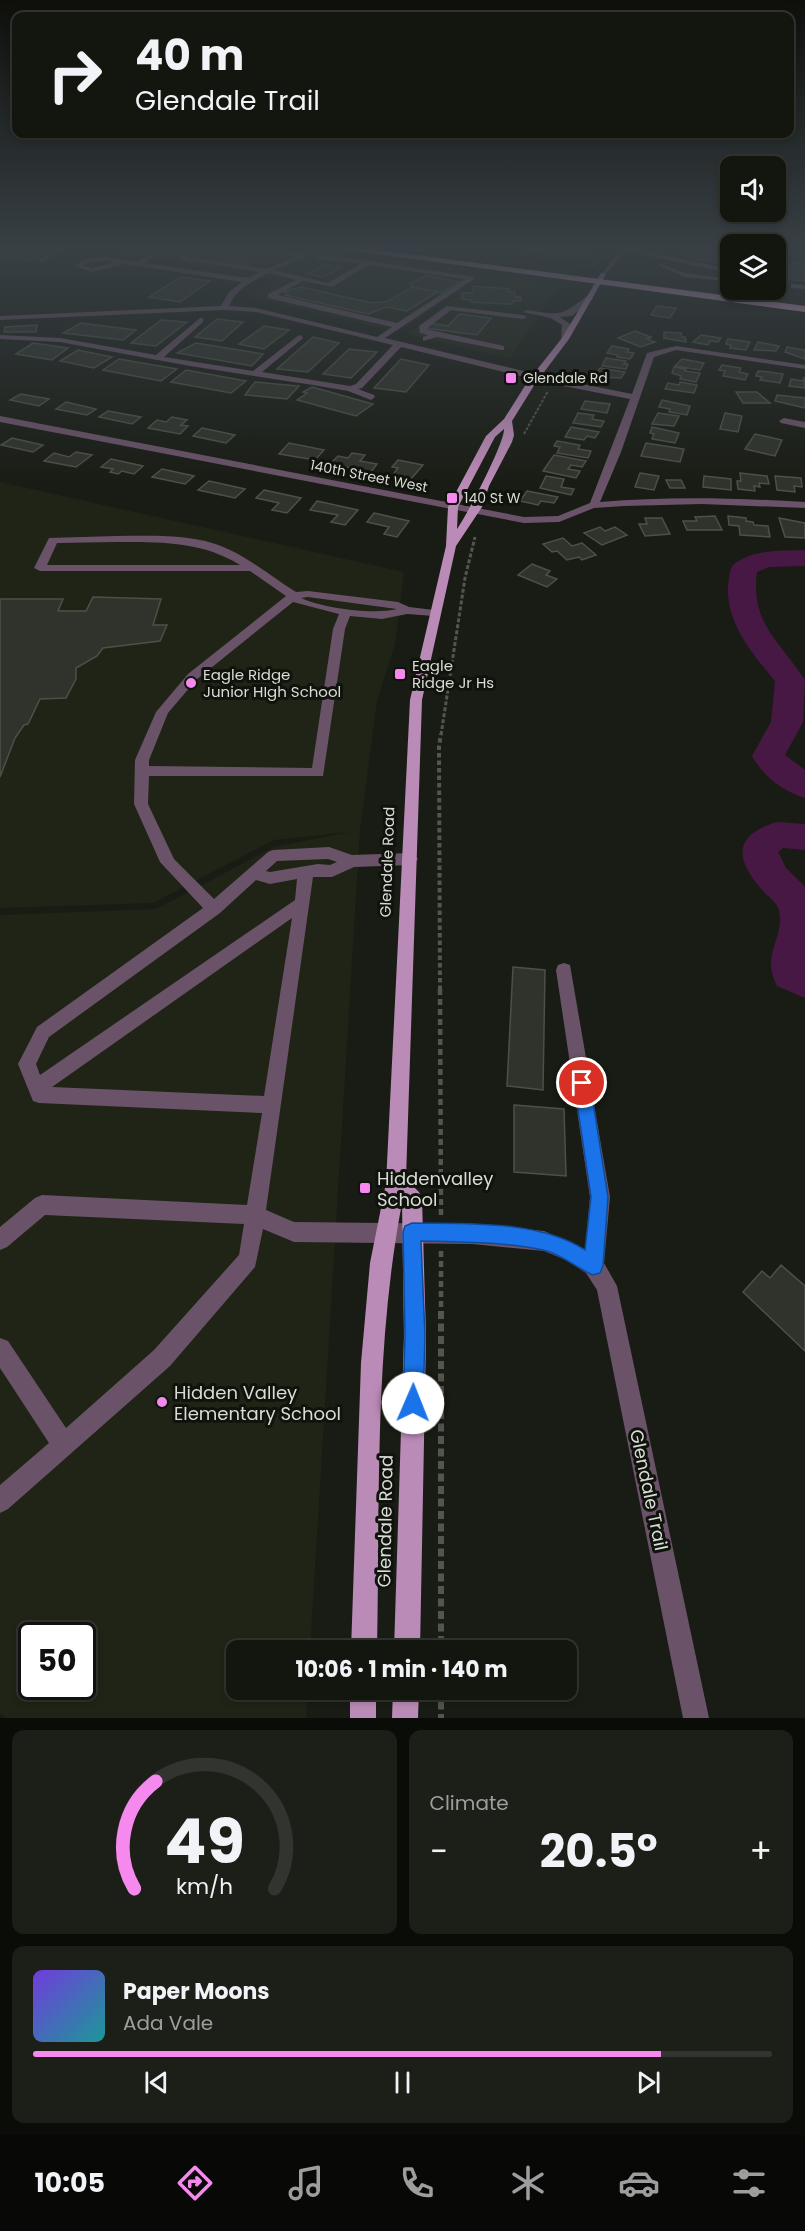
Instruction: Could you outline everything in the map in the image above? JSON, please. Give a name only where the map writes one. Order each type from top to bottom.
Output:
[{"type":"main road","name":"Glendale Road","points":[[364,1640],[372,1363],[380,1263],[398,1232],[412,1199],[396,1183],[416,700],[451,546],[453,507],[491,436],[507,421],[574,326]]},
{"type":"main road","name":"Glendale Road","points":[[451,546],[480,511],[507,442],[509,435],[507,421]]},
{"type":"main road","name":"Glendale Road","points":[[398,1232],[415,1336],[407,1640]]},
{"type":"main road","points":[[363,1700],[363,1718]]},
{"type":"main road","points":[[405,1718],[406,1700]]},
{"type":"street","points":[[40,338],[52,326]]},
{"type":"street","points":[[158,358],[193,326]]},
{"type":"street","points":[[329,326],[553,381],[635,397]]},
{"type":"street","points":[[380,338],[398,326]]},
{"type":"street","points":[[425,326],[422,328],[423,331],[433,334],[501,348]]},
{"type":"street","points":[[566,326],[566,339]]},
{"type":"street","points":[[416,347],[433,334]]},
{"type":"street","points":[[0,337],[40,338],[350,389],[371,397]]},
{"type":"street","points":[[254,374],[299,337]]},
{"type":"street","points":[[350,389],[359,386],[400,343]]},
{"type":"street","points":[[594,505],[616,452],[650,355],[676,348],[805,367]]},
{"type":"street","name":"140th Street West","points":[[0,419],[453,507],[538,521],[557,520],[578,514],[594,505],[699,501],[805,505]]},
{"type":"street","points":[[784,421],[805,425]]},
{"type":"street","points":[[250,568],[40,568],[53,540],[162,541],[223,550],[294,596],[298,602],[346,611],[397,615],[406,610]]},
{"type":"street","points":[[214,909],[168,862],[141,804],[142,760],[162,712],[184,686],[262,619],[294,596],[308,594],[398,605],[406,610],[434,613]]},
{"type":"street","points":[[142,771],[318,773],[339,629],[346,611]]},
{"type":"street","points":[[272,1105],[39,1095],[27,1064],[43,1032],[214,909],[273,856],[329,853],[352,861],[410,859]]},
{"type":"street","points":[[253,873],[270,878],[306,872],[332,871],[352,861]]},
{"type":"street","points":[[0,1501],[162,1358],[248,1260],[306,872]]},
{"type":"street","points":[[36,1088],[302,903]]},
{"type":"street","points":[[564,970],[600,1197],[593,1266]]},
{"type":"street","points":[[0,1240],[42,1206],[255,1215]]},
{"type":"street","name":"Glendale Trail","points":[[255,1215],[294,1232],[441,1233],[544,1241],[573,1253],[593,1266],[607,1286],[696,1718]]},
{"type":"street","points":[[0,1348],[64,1445]]},
{"type":"path","points":[[521,440],[553,381]]},
{"type":"path","points":[[441,1640],[439,746],[465,578],[480,511]]},
{"type":"path","points":[[441,1700],[441,1718]]},
{"type":"shaded area","points":[[373,326],[406,326],[397,332]]},
{"type":"shaded area","points":[[418,326],[532,326],[509,359],[408,334]]},
{"type":"shaded area","name":"Hidden Valley Elementary School","points":[[0,482],[404,572],[395,644],[377,701],[360,830],[311,1640],[226,1640],[226,1700],[307,1700],[306,1718],[6,1718],[0,1714],[0,915],[156,909],[274,847],[349,832],[274,840],[153,903],[0,908]]},
{"type":"building","points":[[37,326],[36,332],[4,332],[5,327]]},
{"type":"building","points":[[75,326],[106,326],[136,330],[123,340],[63,333]]},
{"type":"building","points":[[153,326],[182,326],[156,346],[131,343]]},
{"type":"building","points":[[208,326],[238,326],[222,341],[195,337]]},
{"type":"building","points":[[264,326],[289,330],[264,349],[239,344]]},
{"type":"building","points":[[426,326],[484,326],[477,335],[425,328]]},
{"type":"building","points":[[635,331],[651,337],[647,339],[655,342],[641,347],[618,338]]},
{"type":"building","points":[[664,332],[681,333],[686,342],[664,338]]},
{"type":"building","points":[[701,335],[721,338],[718,342],[710,341],[708,345],[693,342]]},
{"type":"building","points":[[313,337],[339,343],[308,372],[277,369]]},
{"type":"building","points":[[728,339],[750,342],[746,350],[730,348],[731,345],[726,344]]},
{"type":"building","points":[[758,342],[779,346],[776,351],[754,350]]},
{"type":"building","points":[[33,343],[68,348],[52,360],[16,354]]},
{"type":"building","points":[[196,343],[263,354],[252,366],[177,353]]},
{"type":"building","points":[[612,346],[629,349],[627,352],[634,353],[630,359],[617,357],[618,355],[607,353]]},
{"type":"building","points":[[787,347],[805,350],[805,359],[785,352]]},
{"type":"building","points":[[349,349],[377,352],[351,378],[323,374]]},
{"type":"building","points":[[78,350],[112,357],[94,368],[60,361]]},
{"type":"building","points":[[606,358],[626,361],[624,364],[628,364],[626,369],[602,366]]},
{"type":"building","points":[[119,359],[177,369],[161,381],[103,370]]},
{"type":"building","points":[[401,359],[429,365],[406,392],[374,388]]},
{"type":"building","points":[[682,359],[704,363],[700,370],[675,366]]},
{"type":"building","points":[[722,365],[741,368],[739,372],[748,374],[745,380],[723,376],[725,371],[719,370]]},
{"type":"building","points":[[674,367],[700,373],[696,382],[680,379],[681,376],[672,373]]},
{"type":"building","points":[[600,368],[625,372],[621,378],[594,377]]},
{"type":"building","points":[[186,370],[246,381],[231,393],[171,382]]},
{"type":"building","points":[[758,371],[783,374],[780,383],[760,380],[762,377],[756,376]]},
{"type":"building","points":[[804,377],[805,388],[789,386],[791,379],[803,381]]},
{"type":"building","points":[[255,382],[299,386],[287,399],[245,395]]},
{"type":"building","points":[[680,382],[697,385],[694,393],[665,389],[668,383],[679,385]]},
{"type":"building","points":[[312,387],[373,404],[356,416],[297,400],[307,393],[303,392]]},
{"type":"building","points":[[736,392],[757,392],[770,403],[743,403]]},
{"type":"building","points":[[21,394],[49,399],[39,406],[10,400]]},
{"type":"building","points":[[777,395],[805,398],[805,408],[775,401]]},
{"type":"building","points":[[662,400],[690,406],[687,415],[669,412],[670,409],[659,407]]},
{"type":"building","points":[[585,401],[610,404],[607,413],[581,409]]},
{"type":"building","points":[[66,402],[96,409],[87,415],[56,409]]},
{"type":"building","points":[[108,411],[141,417],[132,424],[99,417]]},
{"type":"building","points":[[578,413],[594,415],[592,419],[604,421],[601,427],[573,423]]},
{"type":"building","points":[[658,413],[679,416],[674,426],[652,424]]},
{"type":"building","points":[[725,413],[742,416],[738,432],[720,429]]},
{"type":"building","points":[[172,417],[187,420],[181,425],[188,426],[180,434],[148,428],[157,420],[166,422]]},
{"type":"building","points":[[571,427],[599,432],[595,438],[587,436],[584,440],[565,437]]},
{"type":"building","points":[[652,427],[679,433],[675,443],[652,439],[654,434],[650,433]]},
{"type":"building","points":[[202,428],[235,435],[226,443],[193,436]]},
{"type":"building","points":[[755,434],[782,440],[775,456],[745,449]]},
{"type":"building","points":[[12,438],[43,445],[33,452],[1,445]]},
{"type":"building","points":[[557,441],[580,445],[578,449],[591,451],[588,458],[557,453],[560,447],[554,446]]},
{"type":"building","points":[[289,443],[324,450],[315,460],[279,454]]},
{"type":"building","points":[[646,443],[684,449],[680,462],[641,456]]},
{"type":"building","points":[[76,452],[92,455],[76,467],[44,461],[54,453],[69,457]]},
{"type":"building","points":[[352,453],[365,455],[360,461],[377,464],[371,472],[330,464],[338,456],[348,458]]},
{"type":"building","points":[[554,455],[586,461],[582,467],[571,465],[568,469],[580,471],[576,478],[543,471]]},
{"type":"building","points":[[111,459],[143,466],[134,474],[122,471],[118,474],[110,472],[113,469],[101,467]]},
{"type":"building","points":[[398,460],[423,465],[411,479],[392,476],[398,468],[392,467]]},
{"type":"building","points":[[162,469],[194,476],[185,484],[152,477]]},
{"type":"building","points":[[640,473],[659,476],[654,490],[635,487]]},
{"type":"building","points":[[740,473],[767,476],[769,484],[759,483],[760,487],[754,486],[755,491],[738,489],[737,481],[741,481]]},
{"type":"building","points":[[546,476],[564,479],[561,487],[574,489],[571,495],[540,488]]},
{"type":"building","points":[[704,476],[731,479],[731,490],[703,487]]},
{"type":"building","points":[[775,476],[801,478],[802,487],[794,486],[795,492],[777,490]]},
{"type":"building","points":[[666,480],[681,480],[685,488],[670,488]]},
{"type":"building","points":[[209,481],[245,489],[235,498],[198,490]]},
{"type":"building","points":[[264,490],[301,498],[287,513],[272,510],[279,503],[256,498]]},
{"type":"building","points":[[527,491],[558,497],[554,503],[541,501],[538,505],[520,501]]},
{"type":"building","points":[[317,501],[358,510],[345,525],[331,522],[338,515],[310,510]]},
{"type":"building","points":[[374,513],[409,521],[397,537],[384,534],[389,527],[367,522]]},
{"type":"building","points":[[715,516],[722,530],[687,530],[683,521],[697,521],[695,517]]},
{"type":"building","points":[[728,516],[746,518],[746,521],[753,522],[754,525],[768,526],[770,537],[740,535],[739,526],[729,525]]},
{"type":"building","points":[[645,518],[662,518],[670,534],[645,536],[639,524],[647,524]]},
{"type":"building","points":[[779,518],[805,523],[805,538],[785,537]]},
{"type":"building","points":[[600,527],[605,531],[615,527],[627,535],[602,545],[584,533]]},
{"type":"building","points":[[563,538],[572,546],[582,543],[596,555],[582,560],[579,557],[567,560],[557,551],[552,552],[543,544]]},
{"type":"building","points":[[532,564],[550,571],[546,575],[557,579],[547,587],[518,575]]},
{"type":"building","points":[[93,597],[161,599],[153,625],[167,625],[160,641],[103,648],[97,656],[76,668],[76,679],[66,698],[40,699],[28,724],[24,725],[15,738],[0,777],[0,599],[63,599],[58,611],[86,611]]},
{"type":"building","points":[[513,967],[545,970],[543,1090],[507,1086]]},
{"type":"building","points":[[514,1105],[564,1109],[566,1176],[514,1172]]},
{"type":"building","points":[[781,1265],[805,1286],[805,1351],[743,1292],[762,1271],[770,1278]]},
{"type":"waterway","points":[[805,558],[765,559],[744,568],[741,585],[742,601],[752,629],[769,655],[790,680],[787,722],[768,756],[777,768],[805,786]]},
{"type":"waterway","points":[[805,837],[777,835],[760,846],[761,858],[773,878],[797,902],[800,928],[790,954],[791,974],[805,981]]},
{"type":"place","name":"Glendale Rd","points":[[511,378]]},
{"type":"place","name":"140 St W","points":[[452,498]]},
{"type":"place","name":"Eagle Ridge Jr Hs","points":[[400,674]]},
{"type":"place","name":"Eagle Ridge Junior HIgh School","points":[[191,683]]},
{"type":"place","name":"Hiddenvalley School","points":[[365,1188]]},
{"type":"place","name":"Hidden Valley Elementary School","points":[[162,1402]]},
{"type":"route","points":[[413,1403],[415,1336],[412,1232],[472,1234],[544,1241],[573,1253],[593,1266],[600,1197],[582,1083]]}]
